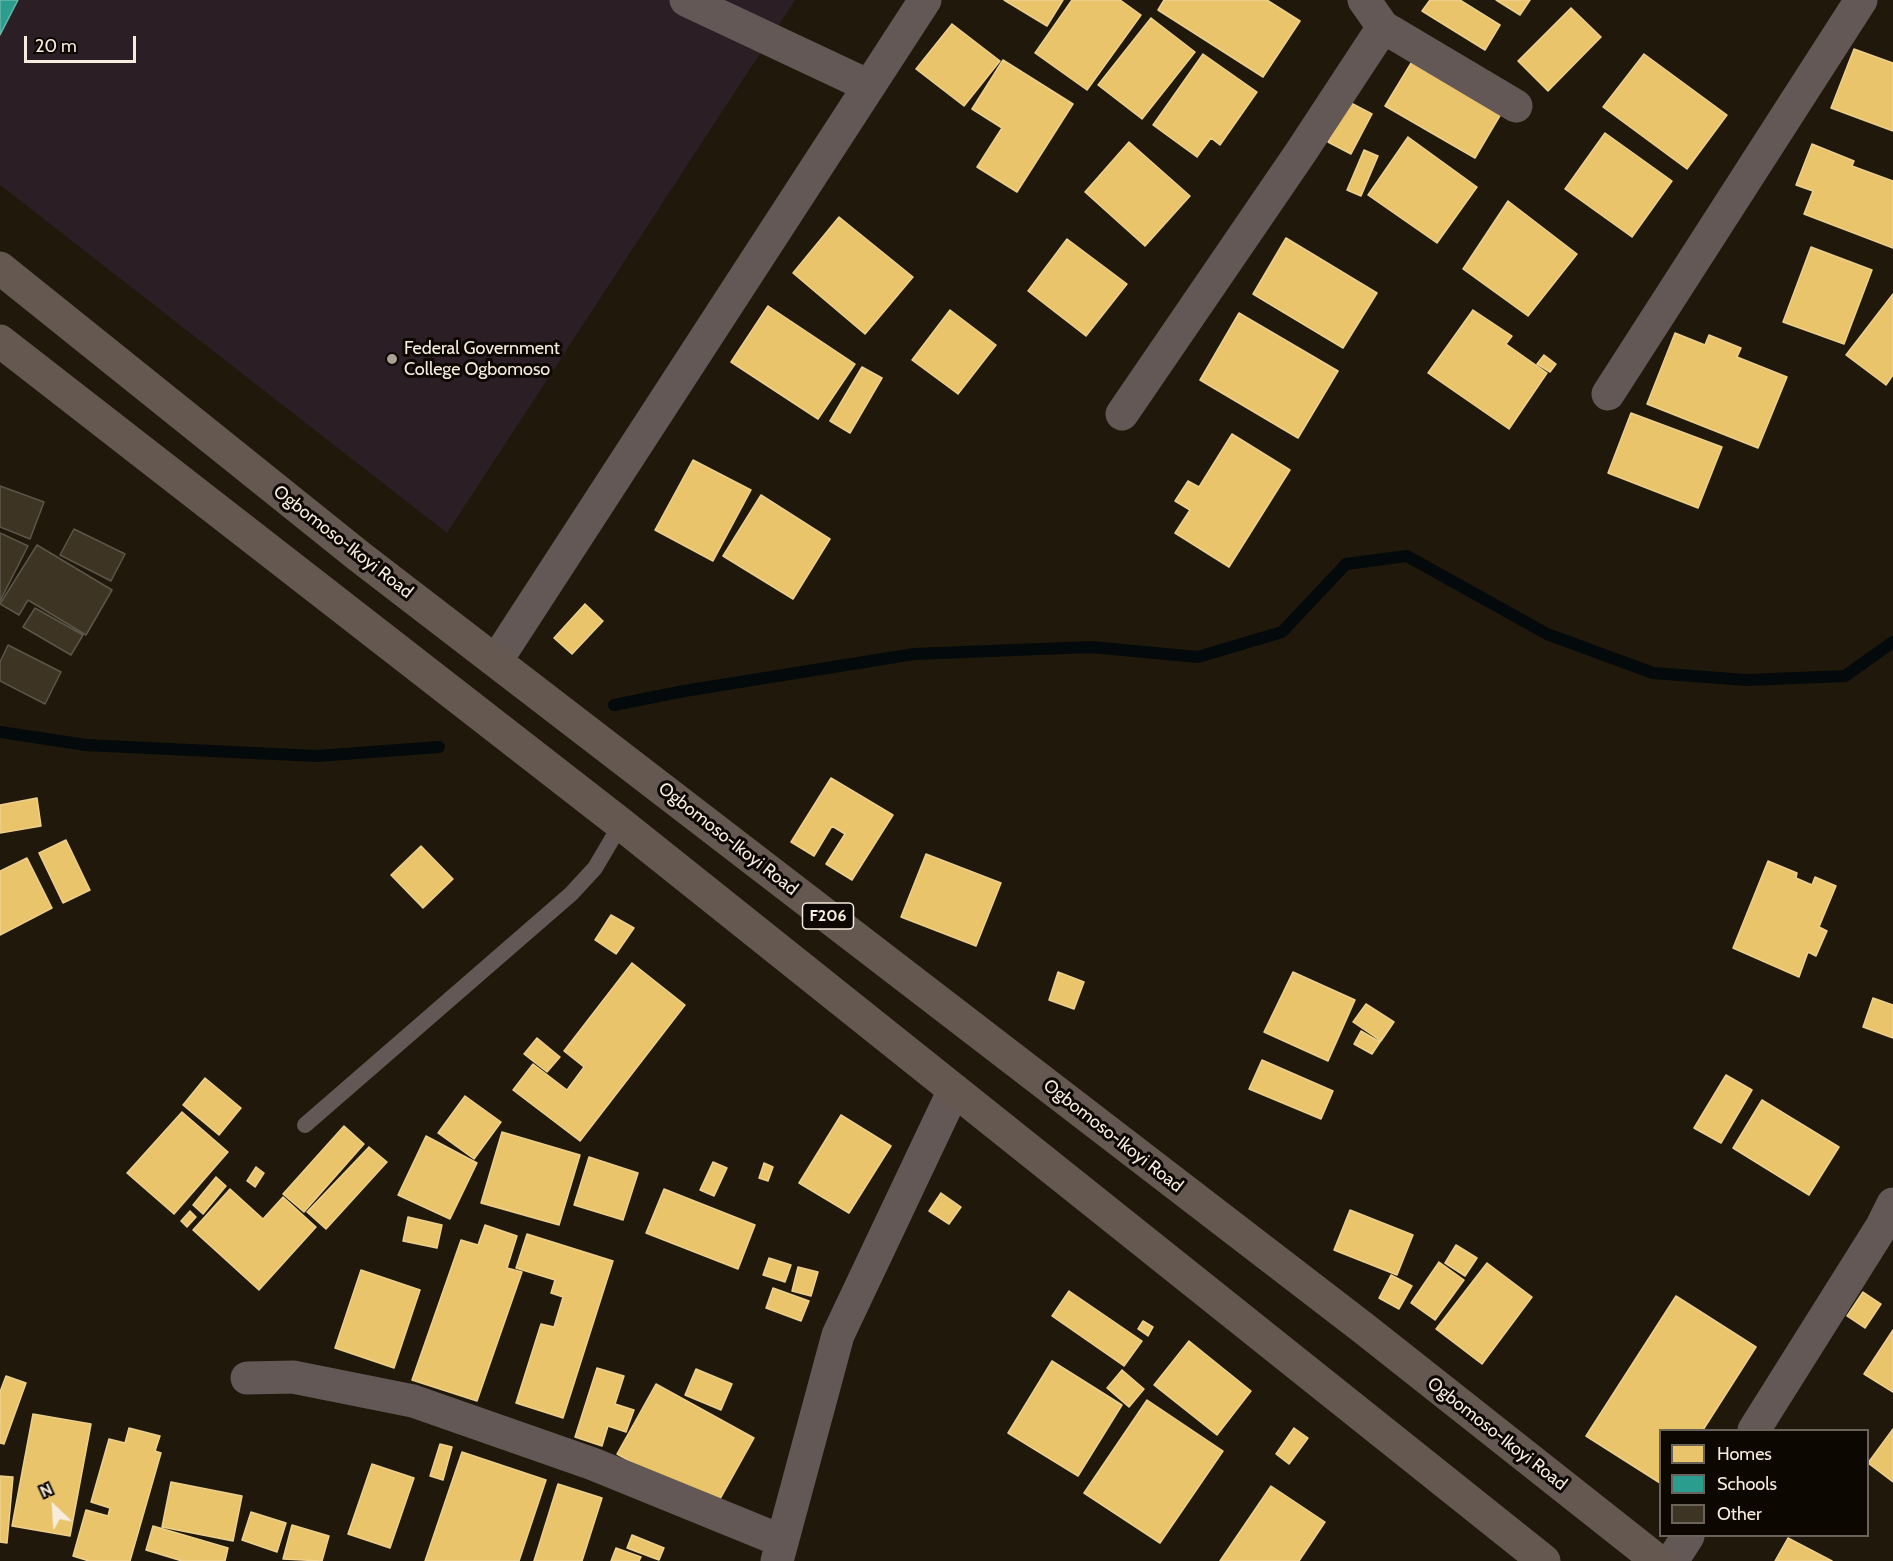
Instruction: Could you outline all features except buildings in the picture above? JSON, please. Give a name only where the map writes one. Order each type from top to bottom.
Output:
[{"type":"main road","name":"Ogbomoso-Ikoyi Road","points":[[0,268],[360,557],[1362,1327],[1658,1561]]},
{"type":"main road","points":[[0,341],[621,824],[1544,1561]]},
{"type":"street","points":[[686,0],[869,86]]},
{"type":"street","points":[[496,661],[925,0]]},
{"type":"street","points":[[1608,394],[1861,0]]},
{"type":"street","points":[[1122,414],[1301,152],[1376,10],[1516,105]]},
{"type":"street","points":[[247,1378],[293,1377],[413,1401],[593,1464],[779,1551],[838,1335],[954,1090]]},
{"type":"street","points":[[1755,1429],[1882,1227],[1893,1204]]},
{"type":"street","points":[[1672,1561],[1687,1537]]},
{"type":"lane","points":[[305,1125],[571,894],[596,868],[621,824]]},
{"type":"shaded area","name":"Federal Government College Ogbomoso","points":[[0,0],[795,0],[447,533],[0,185]]},
{"type":"waterway","points":[[614,705],[684,691],[914,654],[1091,647],[1198,657],[1282,632],[1346,564],[1407,556],[1547,634],[1653,673],[1746,680],[1845,676],[1893,642]]},
{"type":"waterway","points":[[0,732],[86,745],[317,756],[439,747]]},
{"type":"place","name":"Federal Government College Ogbomoso","points":[[392,359]]}]
